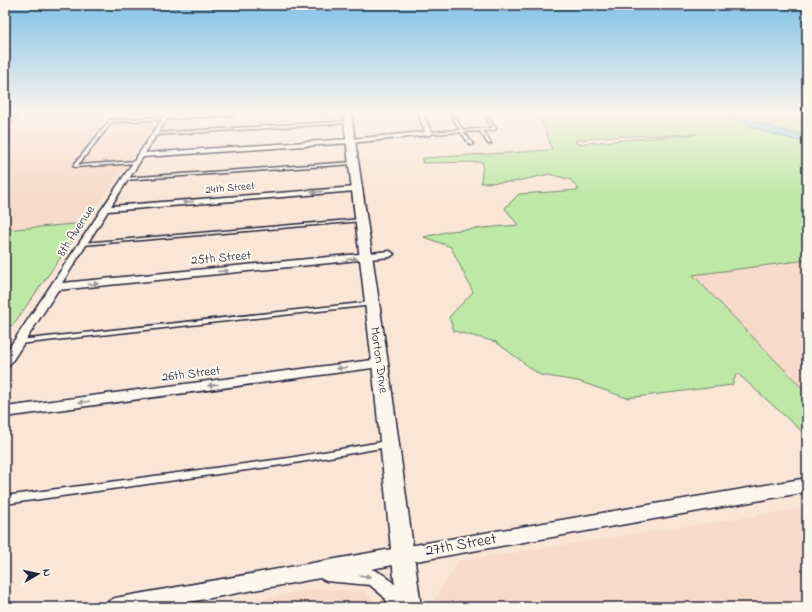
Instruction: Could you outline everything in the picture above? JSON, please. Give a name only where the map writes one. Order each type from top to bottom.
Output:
[{"type":"street","name":"8th Avenue","points":[[5,363],[149,142]]},
{"type":"street","points":[[138,158],[343,142]]},
{"type":"street","name":"Morton Drive","points":[[350,142],[367,257],[409,607]]},
{"type":"street","name":"24th Street","points":[[105,209],[356,189]]},
{"type":"street","name":"25th Street","points":[[54,287],[390,254]]},
{"type":"street","name":"26th Street","points":[[5,412],[380,363]]},
{"type":"street","name":"27th Street","points":[[115,607],[312,571],[807,485]]},
{"type":"street","points":[[312,571],[372,577],[389,589],[400,607]]},
{"type":"lane","points":[[95,142],[75,166],[138,158]]},
{"type":"lane","points":[[124,180],[353,163]]},
{"type":"lane","points":[[83,244],[361,220]]},
{"type":"lane","points":[[18,342],[372,304]]},
{"type":"lane","points":[[5,500],[289,461],[390,444]]},
{"type":"shaded area","points":[[5,142],[143,142],[85,223],[5,230]]},
{"type":"shaded area","points":[[807,260],[807,404],[683,276]]},
{"type":"shaded area","points":[[807,508],[807,607],[435,607],[434,601],[458,561]]},
{"type":"shaded area","points":[[312,589],[363,591],[383,607],[221,607]]},
{"type":"green space","points":[[549,142],[575,142],[576,144],[606,142],[807,142],[807,260],[693,275],[807,393],[807,436],[737,373],[732,385],[627,398],[578,381],[540,375],[496,342],[454,331],[449,317],[473,292],[451,247],[424,237],[450,231],[518,225],[505,208],[519,194],[579,190],[571,180],[550,174],[513,182],[481,183],[483,162],[422,163],[423,158],[552,150]]},
{"type":"green space","points":[[85,223],[13,325],[5,326],[5,230]]}]
